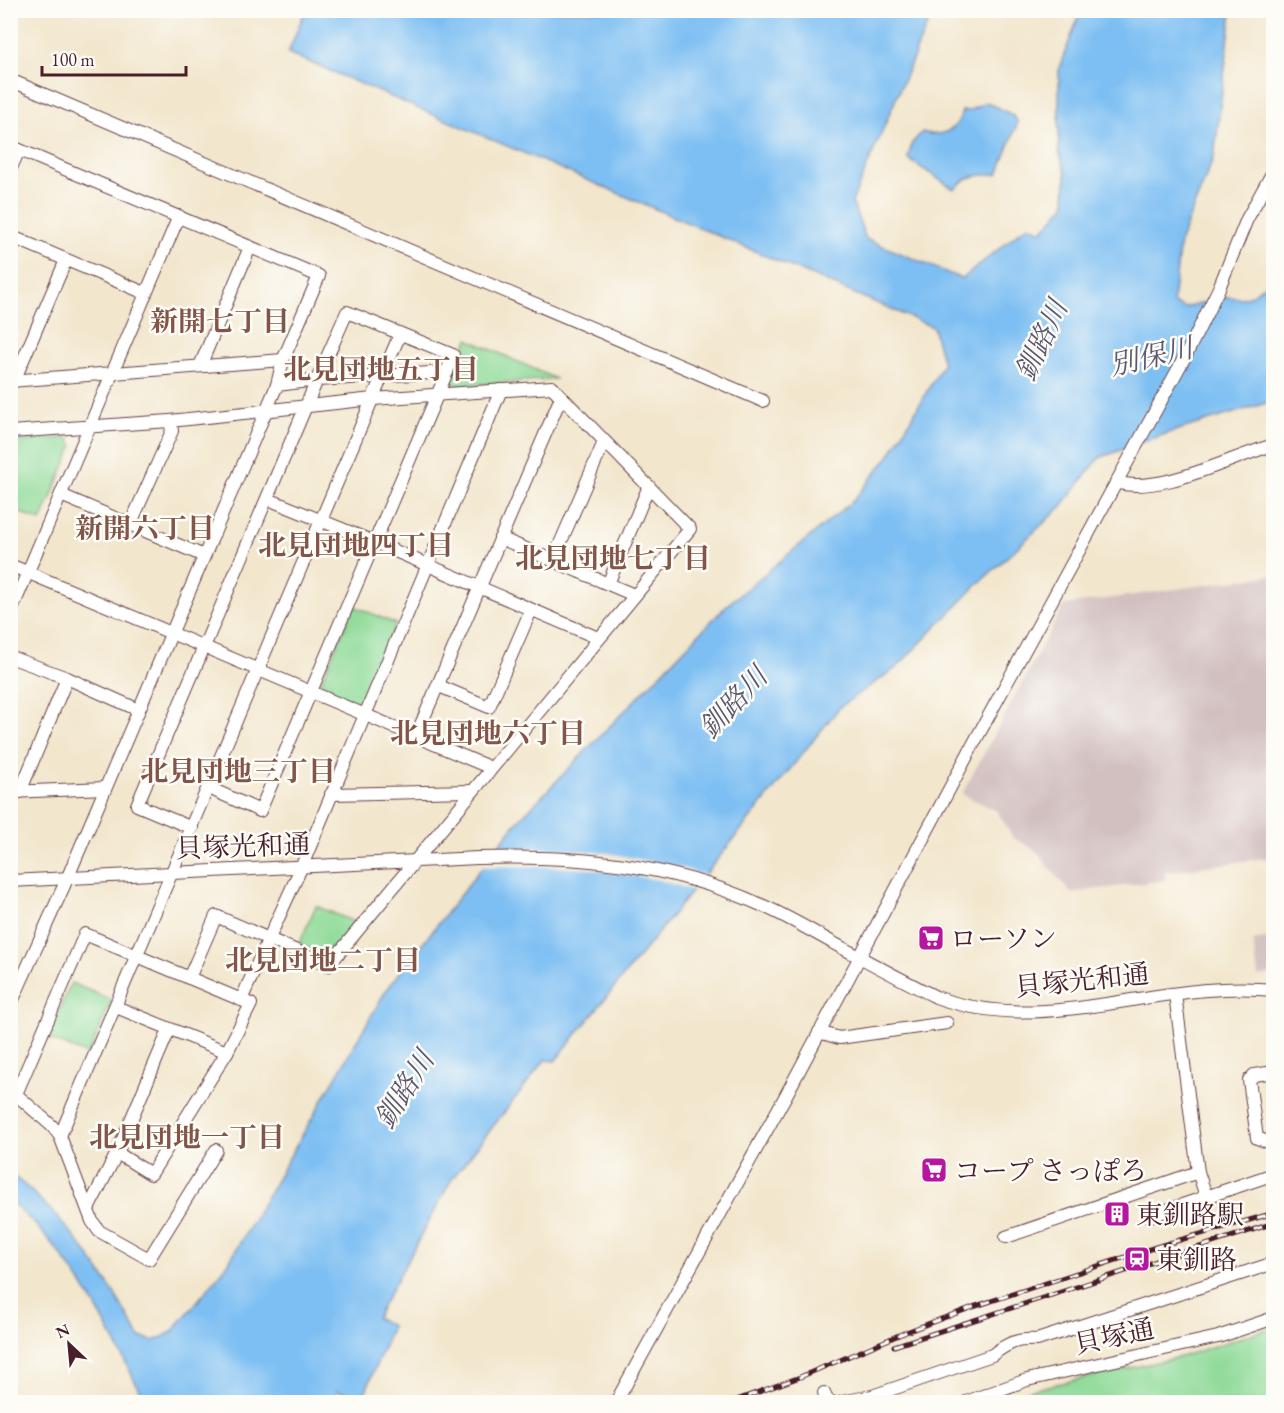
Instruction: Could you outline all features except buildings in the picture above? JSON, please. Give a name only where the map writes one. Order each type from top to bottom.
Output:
[{"type":"street","points":[[10,80],[763,400]]},
{"type":"street","points":[[10,170],[15,148],[319,276],[283,360],[277,385],[67,879],[10,1006]]},
{"type":"street","points":[[616,1402],[1187,353],[1219,288],[1247,219],[1274,170]]},
{"type":"street","points":[[10,614],[178,216]]},
{"type":"street","points":[[10,236],[145,293]]},
{"type":"street","points":[[200,366],[250,247]]},
{"type":"street","points":[[66,260],[12,381],[283,360]]},
{"type":"street","points":[[192,828],[137,805],[268,499],[316,380],[347,312],[453,355],[439,394],[260,811],[209,788]]},
{"type":"street","points":[[60,1136],[400,334]]},
{"type":"street","points":[[277,385],[316,380],[447,372]]},
{"type":"street","points":[[10,432],[170,421],[307,404],[552,387],[690,529],[329,965],[216,916],[189,978]]},
{"type":"street","points":[[241,1000],[301,868],[501,390]]},
{"type":"street","points":[[416,736],[561,397]]},
{"type":"street","points":[[130,525],[171,431],[170,421]]},
{"type":"street","points":[[553,560],[604,442]]},
{"type":"street","points":[[1116,482],[1127,486],[1150,486],[1274,445]]},
{"type":"street","points":[[608,584],[649,486]]},
{"type":"street","points":[[61,495],[204,556]]},
{"type":"street","points":[[268,499],[598,638]]},
{"type":"street","points":[[500,538],[634,595]]},
{"type":"street","points":[[10,565],[491,768]]},
{"type":"street","points":[[439,686],[489,707],[531,610]]},
{"type":"street","points":[[10,657],[67,678],[139,710]]},
{"type":"street","points":[[67,678],[15,792],[105,788]]},
{"type":"street","points":[[331,794],[471,791]]},
{"type":"street","name":"貝塚光和通","points":[[10,881],[478,858],[562,858],[617,862],[708,885],[758,903],[936,997],[979,1010],[1042,1012],[1175,994],[1253,988],[1274,990]]},
{"type":"street","points":[[117,1153],[151,1174],[227,1052],[251,1004],[85,934],[13,1091],[60,1136],[92,1221],[99,1231],[149,1259],[216,1150]]},
{"type":"street","points":[[10,973],[26,973]]},
{"type":"street","points":[[1175,994],[1198,1172],[1206,1196]]},
{"type":"street","points":[[116,1007],[227,1052]]},
{"type":"street","points":[[819,1032],[839,1038],[946,1023]]},
{"type":"street","points":[[88,1209],[117,1153],[169,1030]]},
{"type":"street","points":[[1274,1072],[1254,1075],[1249,1080],[1257,1138],[1265,1141],[1274,1138]]},
{"type":"street","points":[[1006,1237],[1198,1172]]},
{"type":"street","points":[[1150,1216],[1274,1174]]},
{"type":"street","points":[[842,1402],[872,1396],[992,1355],[1005,1345],[1021,1339],[1037,1340],[1274,1263]]},
{"type":"street","name":"貝塚通","points":[[966,1402],[1027,1380],[1218,1337],[1274,1318]]},
{"type":"shaded area","points":[[1273,575],[1273,857],[1165,872],[1165,880],[1071,893],[1034,849],[1013,838],[997,811],[962,794],[1064,605]]},
{"type":"shaded area","points":[[1273,937],[1273,974],[1258,977],[1253,941]]},
{"type":"green space","points":[[468,339],[556,379],[449,386]]},
{"type":"green space","points":[[68,437],[73,446],[41,521],[11,509],[11,442]]},
{"type":"green space","points":[[354,606],[396,624],[360,706],[318,688]]},
{"type":"green space","points":[[316,906],[357,923],[328,957],[299,944]]},
{"type":"green space","points":[[71,983],[112,1000],[88,1055],[47,1038]]},
{"type":"green space","points":[[1273,1327],[1273,1402],[993,1402],[1030,1390],[1180,1357]]},
{"type":"water","points":[[305,11],[933,11],[852,202],[866,239],[962,279],[1028,225],[1042,231],[1065,205],[1066,173],[1059,152],[1059,68],[1079,11],[1232,11],[1214,157],[1180,241],[1173,303],[1184,308],[1225,297],[1241,298],[1252,295],[1263,286],[1273,283],[1273,401],[1165,434],[1099,458],[1062,506],[977,585],[896,668],[840,707],[555,1061],[545,1060],[452,1179],[376,1318],[392,1326],[363,1398],[337,1391],[332,1402],[145,1402],[104,1321],[72,1269],[33,1223],[11,1202],[10,1173],[50,1209],[84,1248],[113,1291],[139,1337],[155,1341],[172,1332],[226,1267],[385,992],[517,822],[727,605],[854,500],[890,455],[943,364],[933,327],[288,53]]},
{"type":"water","points":[[986,102],[1011,114],[1018,122],[998,174],[974,176],[954,189],[908,159],[912,143],[922,132],[936,134],[948,131],[957,124],[962,111],[969,111]]},
{"type":"pier","points":[[518,848],[608,853],[679,867],[708,876],[696,891],[659,880],[592,869],[533,866],[479,867],[492,850]]},
{"type":"railway","points":[[731,1402],[800,1377],[906,1332],[973,1307],[1159,1246],[1274,1213]]},
{"type":"railway","points":[[894,1346],[1274,1223]]},
{"type":"place","name":"ローソン","points":[[931,938]]},
{"type":"place","name":"コープ さっぽろ","points":[[934,1170]]},
{"type":"place","name":"東釧路駅","points":[[1117,1214]]},
{"type":"place","name":"東釧路","points":[[1137,1259]]},
{"type":"district","name":"新開七丁目","points":[[220,321]]},
{"type":"district","name":"北見団地五丁目","points":[[381,369]]},
{"type":"district","name":"新開六丁目","points":[[145,528]]},
{"type":"district","name":"北見団地四丁目","points":[[356,545]]},
{"type":"district","name":"北見団地七丁目","points":[[613,558]]},
{"type":"district","name":"北見団地六丁目","points":[[488,733]]},
{"type":"district","name":"北見団地三丁目","points":[[238,771]]},
{"type":"district","name":"北見団地二丁目","points":[[323,960]]},
{"type":"district","name":"北見団地一丁目","points":[[187,1137]]},
{"type":"water label","name":"釧路川","points":[[1041,340]]},
{"type":"water label","name":"別保川","points":[[1151,356]]},
{"type":"water label","name":"釧路川","points":[[733,702]]},
{"type":"water label","name":"釧路川","points":[[404,1089]]}]
